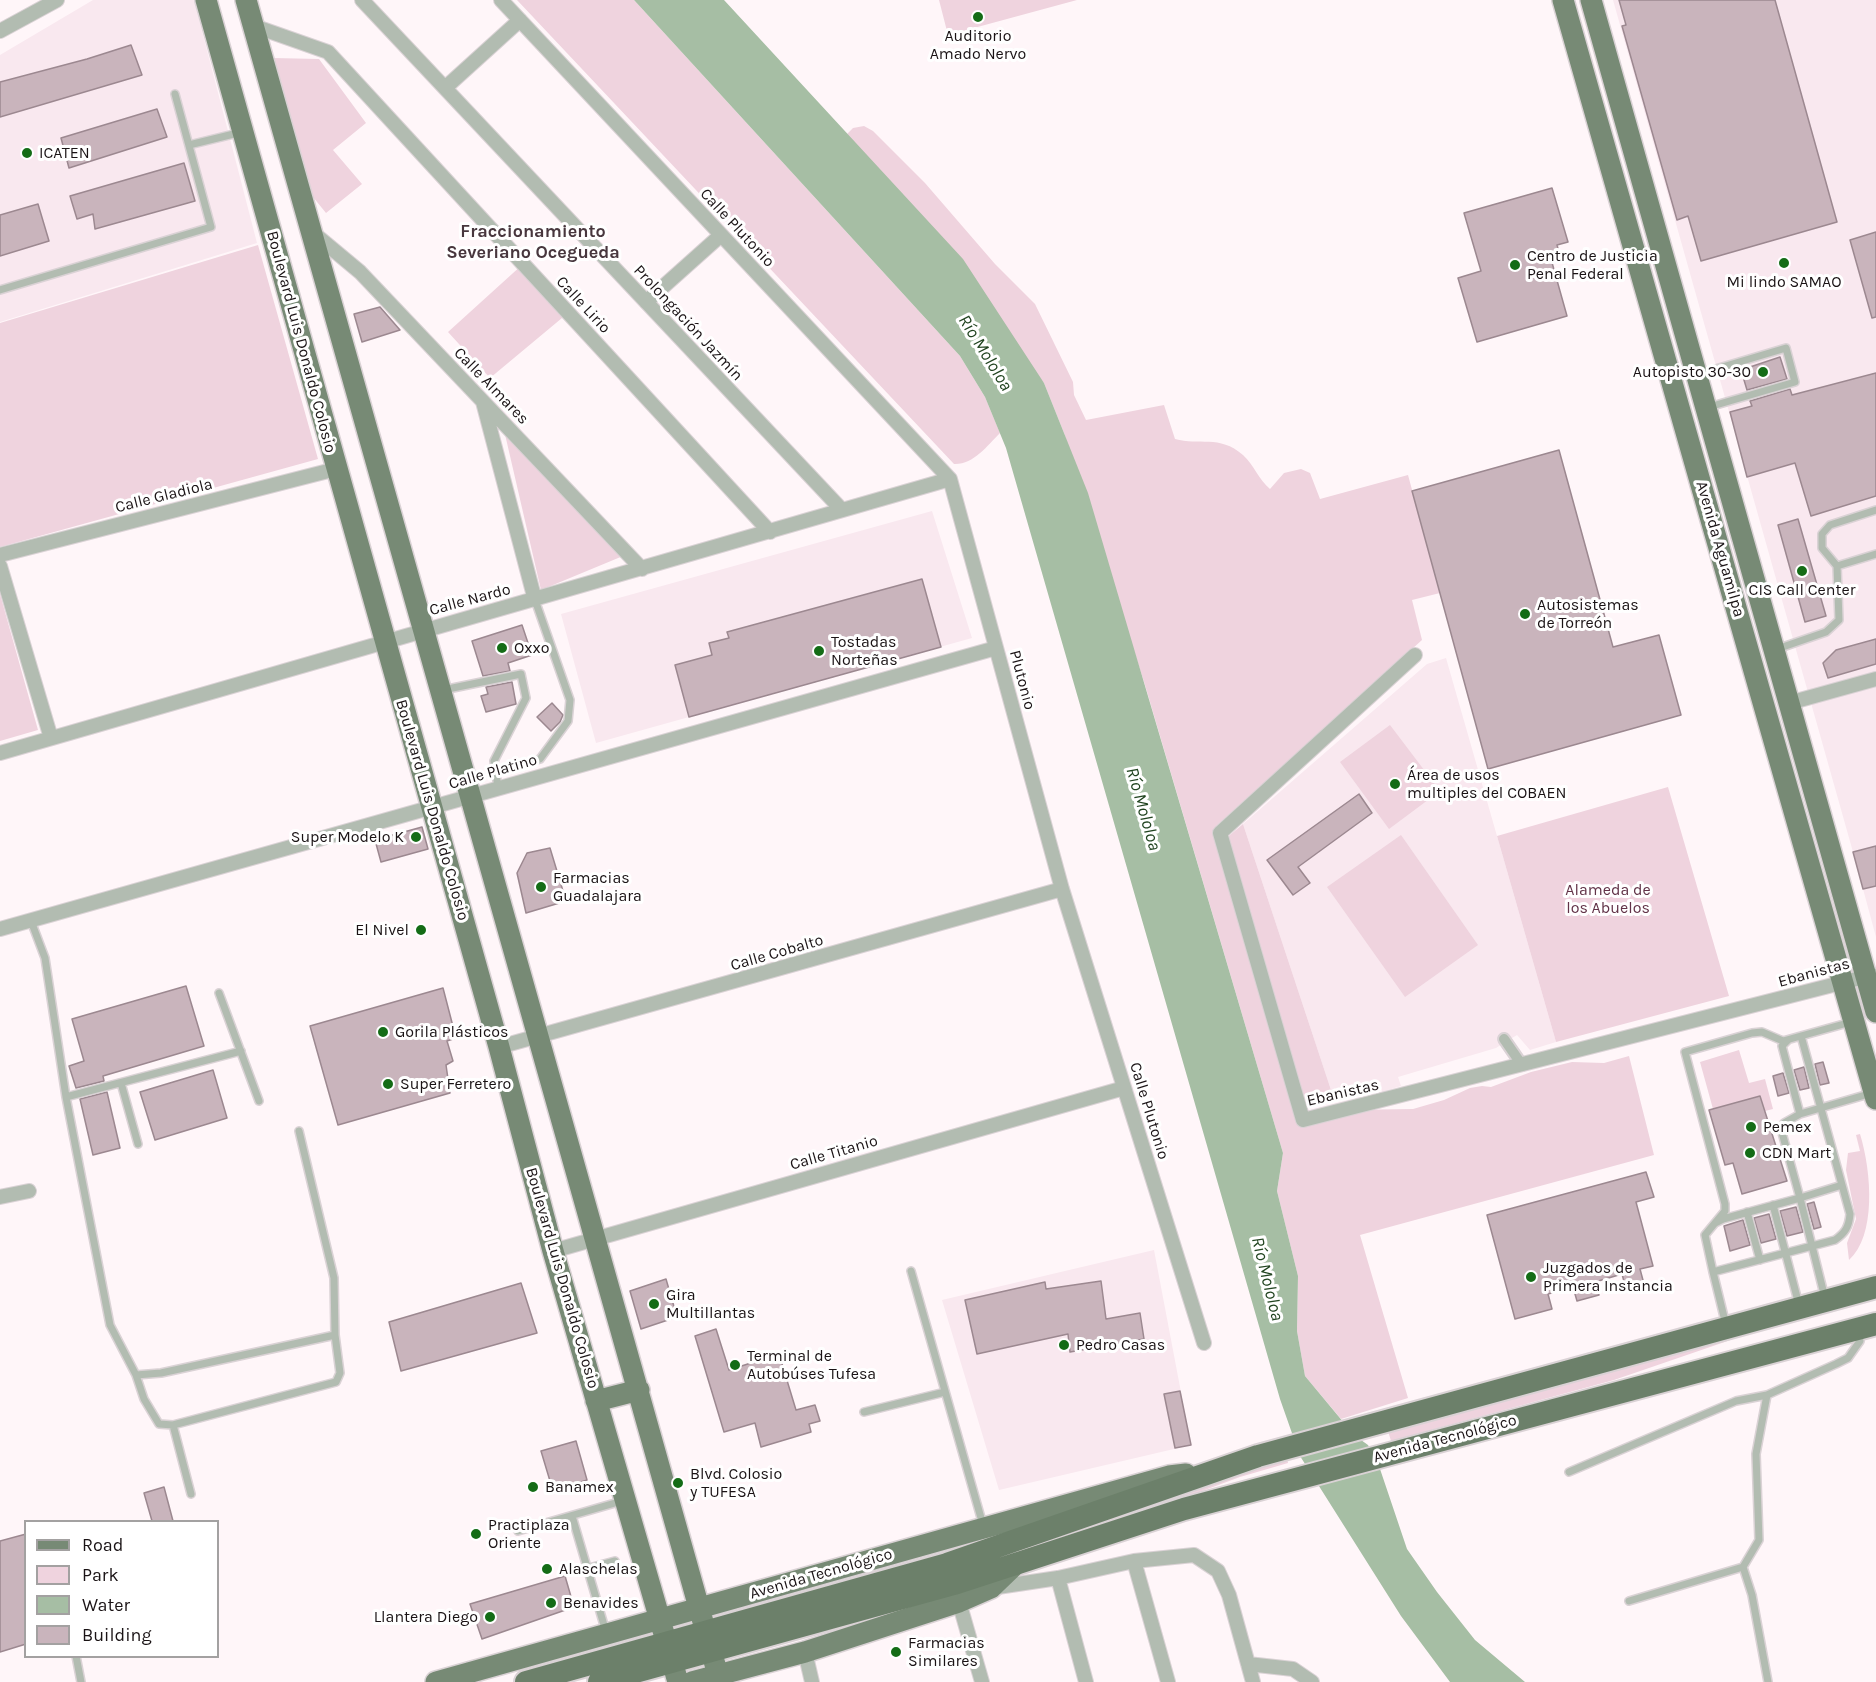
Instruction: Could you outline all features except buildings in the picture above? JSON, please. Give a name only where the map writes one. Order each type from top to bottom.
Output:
[{"type":"highway","points":[[1850,1294],[1876,1277]]},
{"type":"highway","name":"Avenida Tecnológico","points":[[599,1682],[669,1651],[706,1629],[947,1564],[1258,1456],[1876,1287]]},
{"type":"highway","name":"Avenida Tecnológico","points":[[706,1629],[954,1584],[1184,1509],[1868,1326]]},
{"type":"highway","name":"Avenida Tecnológico","points":[[526,1682],[669,1651]]},
{"type":"main road","name":"Boulevard Luis Donaldo Colosio","points":[[206,0],[499,1047],[553,1251],[669,1651]]},
{"type":"main road","points":[[246,0],[423,630],[472,795],[718,1675]]},
{"type":"main road","name":"Avenida Aguamilpa","points":[[1563,0],[1875,1096]]},
{"type":"main road","name":"Avenida Aguamilpa","points":[[1591,0],[1789,703],[1871,975],[1876,1012]]},
{"type":"main road","points":[[1751,660],[1789,703],[1775,746]]},
{"type":"main road","points":[[596,1401],[639,1390]]},
{"type":"main road","name":"Avenida Tecnológico","points":[[436,1682],[607,1634],[669,1651],[706,1629],[984,1527],[1169,1476],[1207,1474]]},
{"type":"main road","name":"Avenida Tecnológico","points":[[692,1682],[805,1652],[959,1602],[991,1588],[1016,1564]]},
{"type":"street","name":"Prolongación Jazmín","points":[[362,0],[842,510]]},
{"type":"street","name":"Calle Plutonio","points":[[501,0],[950,479]]},
{"type":"street","points":[[0,31],[52,1]]},
{"type":"street","points":[[445,88],[520,20]]},
{"type":"street","name":"Calle Lirio","points":[[254,26],[328,52],[770,532]]},
{"type":"street","name":"Calle Almares","points":[[311,231],[360,272],[642,569]]},
{"type":"street","points":[[646,302],[721,235]]},
{"type":"street","points":[[482,399],[535,600]]},
{"type":"street","name":"Calle Gladiola","points":[[0,555],[336,469]]},
{"type":"street","name":"Calle Nardo","points":[[0,753],[950,479]]},
{"type":"street","name":"Plutonio","points":[[950,479],[1062,890]]},
{"type":"street","points":[[0,566],[51,738]]},
{"type":"street","name":"Calle Platino","points":[[0,929],[996,648]]},
{"type":"street","name":"Ebanistas","points":[[1415,655],[1220,833],[1304,1119],[1871,975]]},
{"type":"street","points":[[1789,703],[1876,679]]},
{"type":"street","name":"Calle Plutonio","points":[[1062,890],[1204,1343]]},
{"type":"street","name":"Calle Cobalto","points":[[499,1047],[540,1038],[1062,890]]},
{"type":"street","points":[[1504,1039],[1522,1065]]},
{"type":"street","name":"Calle Titanio","points":[[553,1251],[1124,1088]]},
{"type":"street","points":[[0,1197],[29,1191]]},
{"type":"street","points":[[991,1588],[1058,1578],[1134,1561],[1194,1555],[1218,1571],[1229,1595],[1253,1682]]},
{"type":"street","points":[[1134,1561],[1168,1682]]},
{"type":"street","points":[[1058,1578],[1086,1682]]},
{"type":"street","points":[[959,1602],[982,1682]]},
{"type":"street","points":[[805,1652],[812,1682]]},
{"type":"street","points":[[1248,1664],[1293,1669],[1312,1682]]},
{"type":"lane","points":[[0,290],[211,227],[175,94]]},
{"type":"lane","points":[[189,145],[243,132]]},
{"type":"lane","points":[[1697,374],[1786,348],[1796,382],[1706,408]]},
{"type":"lane","points":[[1774,650],[1826,632],[1839,620],[1837,566],[1822,548],[1822,534],[1830,525],[1876,510]]},
{"type":"lane","points":[[1837,566],[1876,554]]},
{"type":"lane","points":[[496,772],[540,759],[568,721],[570,699],[535,600]]},
{"type":"lane","points":[[441,691],[521,674],[526,698],[494,761],[498,787]]},
{"type":"lane","points":[[31,921],[45,958],[66,1097],[110,1325],[136,1375],[151,1415],[159,1424],[173,1425],[336,1382],[340,1373],[335,1335],[334,1278],[298,1131]]},
{"type":"lane","points":[[219,993],[259,1101]]},
{"type":"lane","points":[[1727,1328],[1705,1234],[1725,1211],[1725,1204],[1686,1052],[1757,1032],[1773,1039],[1788,1040],[1854,1021]]},
{"type":"lane","points":[[1713,1272],[1835,1239],[1847,1229],[1850,1214],[1801,1036]]},
{"type":"lane","points":[[1788,1040],[1782,1046],[1800,1114]]},
{"type":"lane","points":[[66,1097],[241,1051]]},
{"type":"lane","points":[[121,1083],[138,1144]]},
{"type":"lane","points":[[1826,1301],[1781,1129],[1784,1123],[1800,1114],[1875,1096]]},
{"type":"lane","points":[[1715,1222],[1842,1185]]},
{"type":"lane","points":[[1773,1205],[1799,1308]]},
{"type":"lane","points":[[1747,1212],[1760,1260]]},
{"type":"lane","points":[[911,1271],[984,1527]]},
{"type":"lane","points":[[1569,1472],[1736,1401],[1767,1395],[1848,1358],[1868,1326]]},
{"type":"lane","points":[[136,1375],[161,1372],[335,1335]]},
{"type":"lane","points":[[864,1412],[945,1392]]},
{"type":"lane","points":[[1629,1601],[1743,1567],[1759,1540],[1756,1454],[1767,1395]]},
{"type":"lane","points":[[173,1425],[191,1494]]},
{"type":"lane","points":[[518,1531],[625,1500]]},
{"type":"lane","points":[[572,1516],[607,1634]]},
{"type":"lane","points":[[589,1569],[615,1561]]},
{"type":"lane","points":[[1743,1567],[1752,1595],[1768,1682]]},
{"type":"lane","points":[[76,1658],[81,1682]]},
{"type":"shaded area","points":[[93,0],[194,0],[257,243],[0,322],[0,55]]},
{"type":"shaded area","points":[[1613,0],[1876,0],[1876,937],[1853,852]]},
{"type":"shaded area","points":[[932,511],[972,638],[596,743],[561,614]]},
{"type":"shaded area","points":[[1446,658],[1556,1042],[1530,1050],[1517,1035],[1496,1048],[1398,1077],[1401,1086],[1382,1092],[1381,1082],[1333,1096],[1243,824],[1427,664]]},
{"type":"shaded area","name":"Pedro Casas","points":[[1154,1250],[1191,1445],[999,1490],[942,1300]]},
{"type":"green space","points":[[517,0],[634,0],[960,356],[985,397],[1000,433],[973,458],[954,464]]},
{"type":"green space","name":"Auditorio Amado Nervo","points":[[939,0],[1077,0],[948,35]]},
{"type":"green space","points":[[273,58],[319,59],[366,123],[333,150],[362,184],[326,213],[313,197]]},
{"type":"green space","points":[[864,126],[873,131],[925,183],[995,264],[1035,304],[1073,382],[1074,395],[1086,420],[1164,405],[1175,439],[1217,443],[1234,449],[1247,459],[1270,489],[1284,473],[1301,469],[1310,473],[1320,499],[1408,475],[1440,593],[1412,600],[1422,640],[1216,826],[1303,1119],[1347,1110],[1413,1109],[1444,1100],[1470,1088],[1491,1087],[1531,1072],[1572,1062],[1604,1063],[1629,1056],[1654,1155],[1360,1235],[1408,1398],[1341,1419],[1305,1376],[1297,1331],[1298,1276],[1277,1191],[1283,1153],[1145,685],[1064,433],[1044,383],[847,134],[853,128]]},
{"type":"green space","points":[[258,245],[318,459],[0,547],[0,323]]},
{"type":"green space","points":[[523,264],[568,313],[490,378],[448,332]]},
{"type":"green space","points":[[504,430],[623,556],[541,590]]},
{"type":"green space","points":[[0,594],[38,730],[0,741]]},
{"type":"green space","name":"Área de usos multiples del COBAEN","points":[[1390,725],[1440,791],[1389,829],[1340,762]]},
{"type":"green space","name":"Alameda de los Abuelos","points":[[1668,787],[1729,996],[1556,1042],[1497,836]]},
{"type":"green space","points":[[1243,824],[1333,1096],[1304,1104],[1224,840]]},
{"type":"green space","points":[[1401,835],[1478,945],[1405,997],[1327,887]]},
{"type":"green space","points":[[1739,1050],[1749,1083],[1765,1079],[1773,1109],[1765,1111],[1760,1096],[1713,1109],[1700,1062]]},
{"type":"green space","points":[[1860,1134],[1869,1185],[1868,1220],[1858,1249],[1849,1260],[1847,1243],[1856,1219],[1846,1170],[1848,1153],[1860,1151],[1856,1135]]},
{"type":"green space","points":[[1783,1322],[1614,1380],[1391,1441],[1388,1431]]},
{"type":"green space","points":[[1287,1458],[1288,1463],[1240,1477],[1067,1541],[1239,1473]]},
{"type":"water","name":"Río Mololoa","points":[[634,0],[724,0],[963,259],[1044,383],[1088,493],[1283,1153],[1277,1191],[1298,1276],[1297,1331],[1305,1376],[1354,1435],[1368,1445],[1379,1466],[1407,1549],[1437,1592],[1475,1640],[1525,1682],[1450,1682],[1401,1616],[1300,1456],[1280,1399],[1006,448],[985,397],[960,356]]},
{"type":"place","name":"Auditorio Amado Nervo","points":[[978,17]]},
{"type":"place","name":"ICATEN","points":[[27,153]]},
{"type":"place","name":"Mi lindo SAMAO","points":[[1784,263]]},
{"type":"place","name":"Centro de Justicia Penal Federal","points":[[1515,265]]},
{"type":"place","name":"Autopisto 30-30","points":[[1763,372]]},
{"type":"place","name":"CIS Call Center","points":[[1802,571]]},
{"type":"place","name":"Autosistemas de Torreón","points":[[1525,614]]},
{"type":"place","name":"Oxxo","points":[[502,648]]},
{"type":"place","name":"Tostadas Norteñas","points":[[819,651]]},
{"type":"place","name":"Área de usos multiples del COBAEN","points":[[1395,784]]},
{"type":"place","name":"Super Modelo K","points":[[416,837]]},
{"type":"place","name":"Farmacias Guadalajara","points":[[541,887]]},
{"type":"place","name":"El Nivel","points":[[421,930]]},
{"type":"place","name":"Gorila Plásticos","points":[[383,1032]]},
{"type":"place","name":"Super Ferretero","points":[[388,1084]]},
{"type":"place","name":"Pemex","points":[[1751,1127]]},
{"type":"place","name":"CDN Mart","points":[[1750,1153]]},
{"type":"place","name":"Juzgados de Primera Instancia","points":[[1531,1277]]},
{"type":"place","name":"Gira Multillantas","points":[[654,1304]]},
{"type":"place","name":"Pedro Casas","points":[[1064,1345]]},
{"type":"place","name":"Terminal de Autobúses Tufesa","points":[[735,1365]]},
{"type":"place","name":"Blvd. Colosio y TUFESA","points":[[678,1483]]},
{"type":"place","name":"Banamex","points":[[533,1487]]},
{"type":"place","name":"Practiplaza Oriente","points":[[476,1534]]},
{"type":"place","name":"Alaschelas","points":[[547,1569]]},
{"type":"place","name":"Benavides","points":[[551,1603]]},
{"type":"place","name":"Llantera Diego","points":[[490,1617]]},
{"type":"place","name":"Farmacias Similares","points":[[896,1652]]},
{"type":"district","name":"Fraccionamiento Severiano Ocegueda","points":[[533,242]]}]
